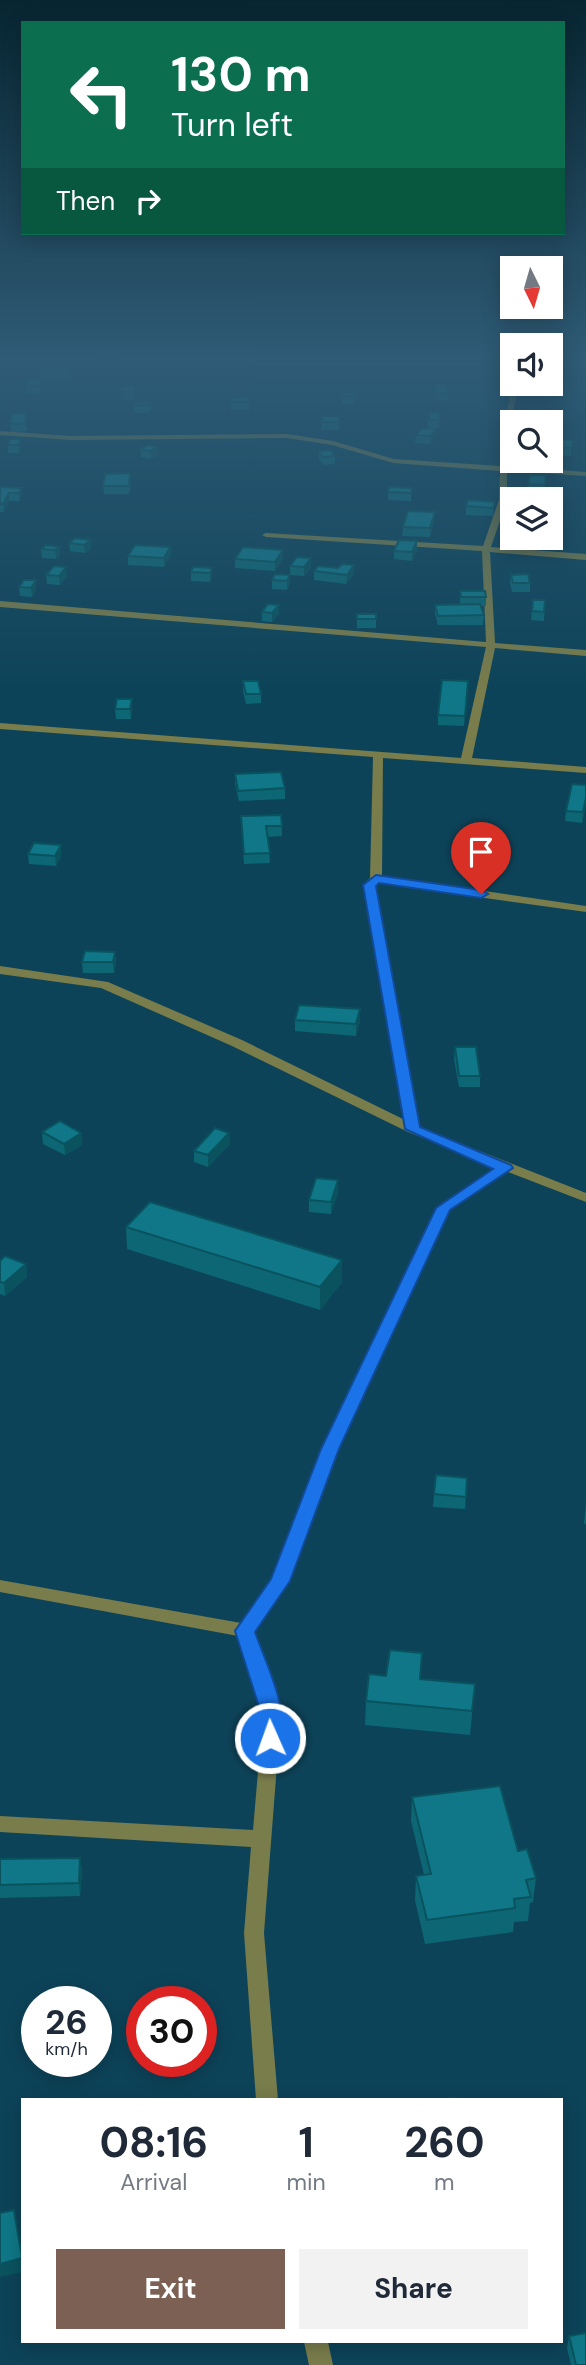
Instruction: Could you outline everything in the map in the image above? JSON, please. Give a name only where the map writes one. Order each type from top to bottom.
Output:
[{"type":"street","points":[[563,472],[586,474]]},
{"type":"street","points":[[466,760],[491,647],[486,550],[503,500],[505,473]]},
{"type":"street","points":[[266,535],[405,542],[586,557]]},
{"type":"street","points":[[0,604],[63,607],[491,647],[586,653]]},
{"type":"street","points":[[0,726],[586,770]]},
{"type":"street","points":[[378,754],[376,879],[369,885],[413,1129]]},
{"type":"street","points":[[376,879],[586,909]]},
{"type":"street","points":[[0,970],[104,985],[237,1042],[413,1129],[505,1168],[586,1198]]},
{"type":"street","points":[[245,1631],[280,1581],[330,1449],[444,1208],[505,1168]]},
{"type":"street","points":[[0,1586],[245,1631]]},
{"type":"street","points":[[245,1631],[272,1713],[254,1933],[267,2098]]},
{"type":"street","points":[[0,1824],[262,1839]]},
{"type":"street","points":[[316,2343],[321,2365]]},
{"type":"building","points":[[130,473],[129,486],[103,486],[105,474]]},
{"type":"building","points":[[530,475],[546,475],[545,485],[528,484]]},
{"type":"building","points":[[0,487],[22,488],[19,493],[9,493],[3,504],[0,504]]},
{"type":"building","points":[[389,487],[412,488],[411,493],[388,492]]},
{"type":"building","points":[[468,500],[495,502],[493,508],[466,506]]},
{"type":"building","points":[[408,511],[435,512],[430,528],[403,527]]},
{"type":"building","points":[[75,538],[91,540],[84,545],[69,543]]},
{"type":"building","points":[[399,540],[417,541],[412,552],[394,551]]},
{"type":"building","points":[[46,545],[60,547],[55,550],[41,549]]},
{"type":"building","points":[[135,545],[170,547],[164,558],[128,556]]},
{"type":"building","points":[[243,547],[283,550],[275,562],[235,559]]},
{"type":"building","points":[[297,557],[311,558],[304,567],[290,566]]},
{"type":"building","points":[[342,564],[354,565],[347,575],[314,571],[318,566],[338,568]]},
{"type":"building","points":[[54,566],[66,567],[59,576],[46,575]]},
{"type":"building","points":[[193,567],[212,568],[210,573],[191,572]]},
{"type":"building","points":[[275,574],[290,575],[287,581],[272,580]]},
{"type":"building","points":[[528,574],[530,583],[513,583],[511,575]]},
{"type":"building","points":[[24,580],[36,580],[31,588],[19,587]]},
{"type":"building","points":[[460,591],[485,591],[486,597],[461,597]]},
{"type":"building","points":[[533,600],[545,600],[544,612],[532,611]]},
{"type":"building","points":[[268,604],[279,605],[272,613],[262,612]]},
{"type":"building","points":[[480,604],[484,615],[438,616],[435,605]]},
{"type":"building","points":[[357,614],[376,614],[376,619],[357,619]]},
{"type":"building","points":[[442,680],[468,681],[465,716],[438,715]]},
{"type":"building","points":[[243,681],[258,681],[261,694],[246,694]]},
{"type":"building","points":[[117,699],[132,699],[130,709],[115,709]]},
{"type":"building","points":[[281,772],[285,788],[238,791],[235,774]]},
{"type":"building","points":[[572,784],[586,785],[583,812],[566,811]]},
{"type":"building","points":[[281,815],[282,826],[266,826],[270,853],[244,854],[241,816]]},
{"type":"building","points":[[34,843],[61,845],[55,856],[28,854]]},
{"type":"building","points":[[85,951],[115,952],[113,962],[82,962]]},
{"type":"building","points":[[299,1005],[360,1009],[356,1024],[295,1020]]},
{"type":"building","points":[[455,1047],[476,1047],[480,1076],[459,1076]]},
{"type":"building","points":[[60,1121],[81,1133],[64,1144],[42,1132]]},
{"type":"building","points":[[215,1128],[229,1133],[208,1155],[194,1151]]},
{"type":"building","points":[[316,1178],[338,1180],[331,1202],[309,1200]]},
{"type":"building","points":[[150,1202],[342,1260],[320,1287],[126,1227]]},
{"type":"building","points":[[5,1256],[26,1264],[4,1283],[0,1282],[0,1261]]},
{"type":"building","points":[[436,1475],[467,1478],[466,1497],[434,1494]]},
{"type":"building","points":[[390,1650],[422,1653],[420,1679],[475,1684],[472,1711],[366,1701],[369,1674],[386,1676]]},
{"type":"building","points":[[500,1786],[518,1851],[527,1849],[536,1878],[526,1880],[531,1897],[514,1899],[515,1908],[427,1920],[416,1876],[431,1874],[412,1797]]},
{"type":"building","points":[[80,1858],[79,1883],[0,1885],[0,1859]]},
{"type":"building","points":[[14,2210],[21,2258],[0,2264],[0,2213]]},
{"type":"building","points":[[586,2333],[586,2365],[576,2365],[569,2336]]},
{"type":"route","points":[[270,1738],[272,1713],[245,1631],[280,1581],[330,1449],[444,1208],[505,1168],[413,1129],[369,885],[376,879],[481,894]]}]
